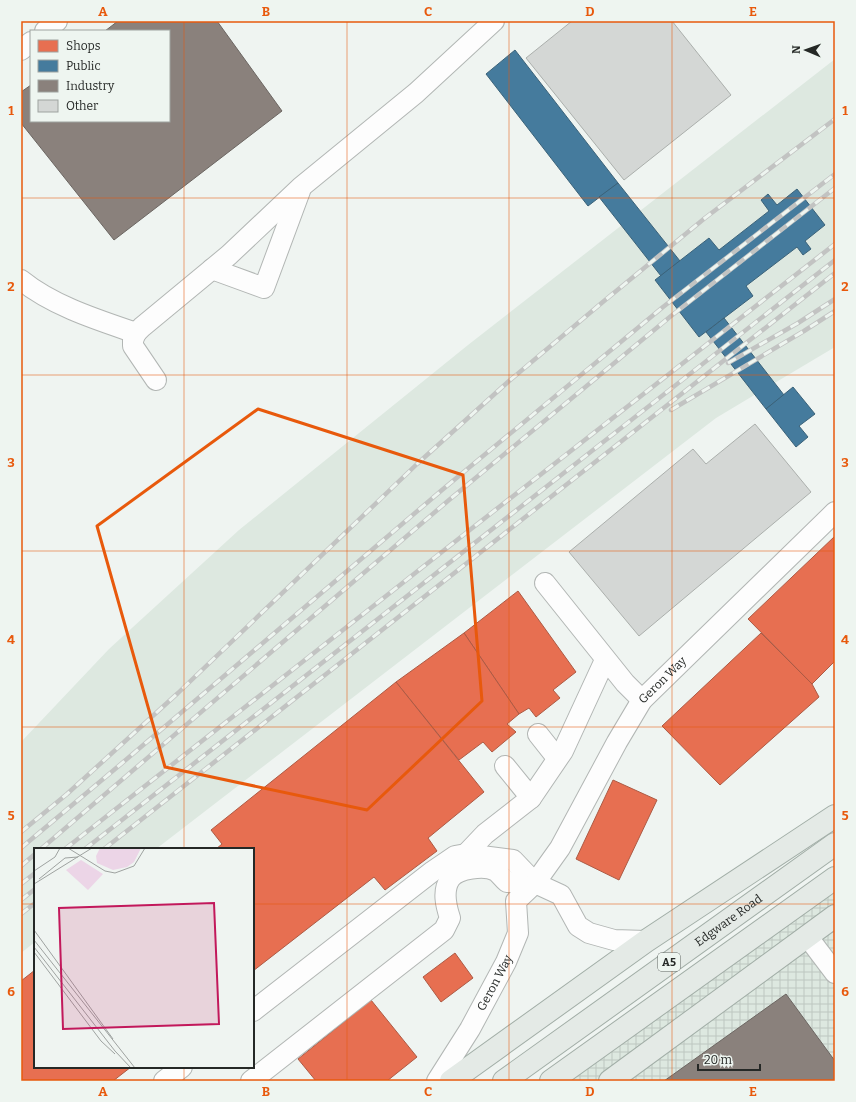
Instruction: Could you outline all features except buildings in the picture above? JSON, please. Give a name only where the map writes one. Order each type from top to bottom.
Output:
[{"type":"main road","points":[[451,1081],[646,942],[835,816]]},
{"type":"main road","name":"Edgware Road","points":[[504,1081],[835,844]]},
{"type":"main road","name":"A5","points":[[551,1081],[835,878]]},
{"type":"main road","points":[[610,1081],[835,916]]},
{"type":"street","points":[[46,30],[57,21]]},
{"type":"street","points":[[156,380],[133,346],[133,340],[136,334],[229,256],[301,187],[416,93],[494,21]]},
{"type":"street","points":[[21,50],[30,43]]},
{"type":"street","points":[[212,269],[264,288],[301,187]]},
{"type":"street","points":[[21,280],[33,290],[86,316],[136,334]]},
{"type":"street","name":"Geron Way","points":[[437,1081],[470,1029],[506,962],[518,933],[516,901],[535,883],[560,848],[617,742],[642,700],[835,512]]},
{"type":"street","points":[[545,583],[605,660],[642,700]]},
{"type":"street","points":[[466,854],[485,834],[531,798],[563,751],[605,660]]},
{"type":"street","points":[[538,734],[558,758]]},
{"type":"street","points":[[505,766],[531,798]]},
{"type":"street","points":[[254,1011],[433,871],[455,856],[466,854],[513,860],[535,883]]},
{"type":"street","points":[[255,1080],[444,930],[450,918],[445,902],[446,888],[450,878],[462,870],[474,867],[495,871],[507,882],[535,883],[561,894],[578,926],[589,933],[614,940],[646,942]]},
{"type":"street","points":[[806,936],[835,973]]},
{"type":"street","points":[[164,1081],[181,1068]]},
{"type":"highlighted area","points":[[258,409],[463,475],[482,701],[367,810],[165,767],[97,526]]},
{"type":"shaded area","points":[[835,59],[835,347],[716,418],[157,848],[34,848],[34,943],[21,953],[21,742],[109,649],[239,530],[468,345]]},
{"type":"shaded area","points":[[835,887],[835,1081],[561,1081]]},
{"type":"railway","points":[[21,832],[67,794],[178,693],[417,464],[509,381],[705,218],[835,119]]},
{"type":"railway","points":[[21,848],[442,490],[663,307],[835,174]]},
{"type":"railway","points":[[42,848],[449,500],[671,316],[835,188]]},
{"type":"railway","points":[[66,848],[835,244]]},
{"type":"railway","points":[[86,848],[835,260]]},
{"type":"railway","points":[[105,848],[835,273]]},
{"type":"railway","points":[[728,363],[798,323],[835,299]]},
{"type":"railway","points":[[671,410],[835,311]]},
{"type":"railway","points":[[21,866],[34,855]]},
{"type":"railway","points":[[21,884],[34,874]]},
{"type":"railway","points":[[21,900],[34,890]]},
{"type":"railway","points":[[21,914],[34,904]]}]
